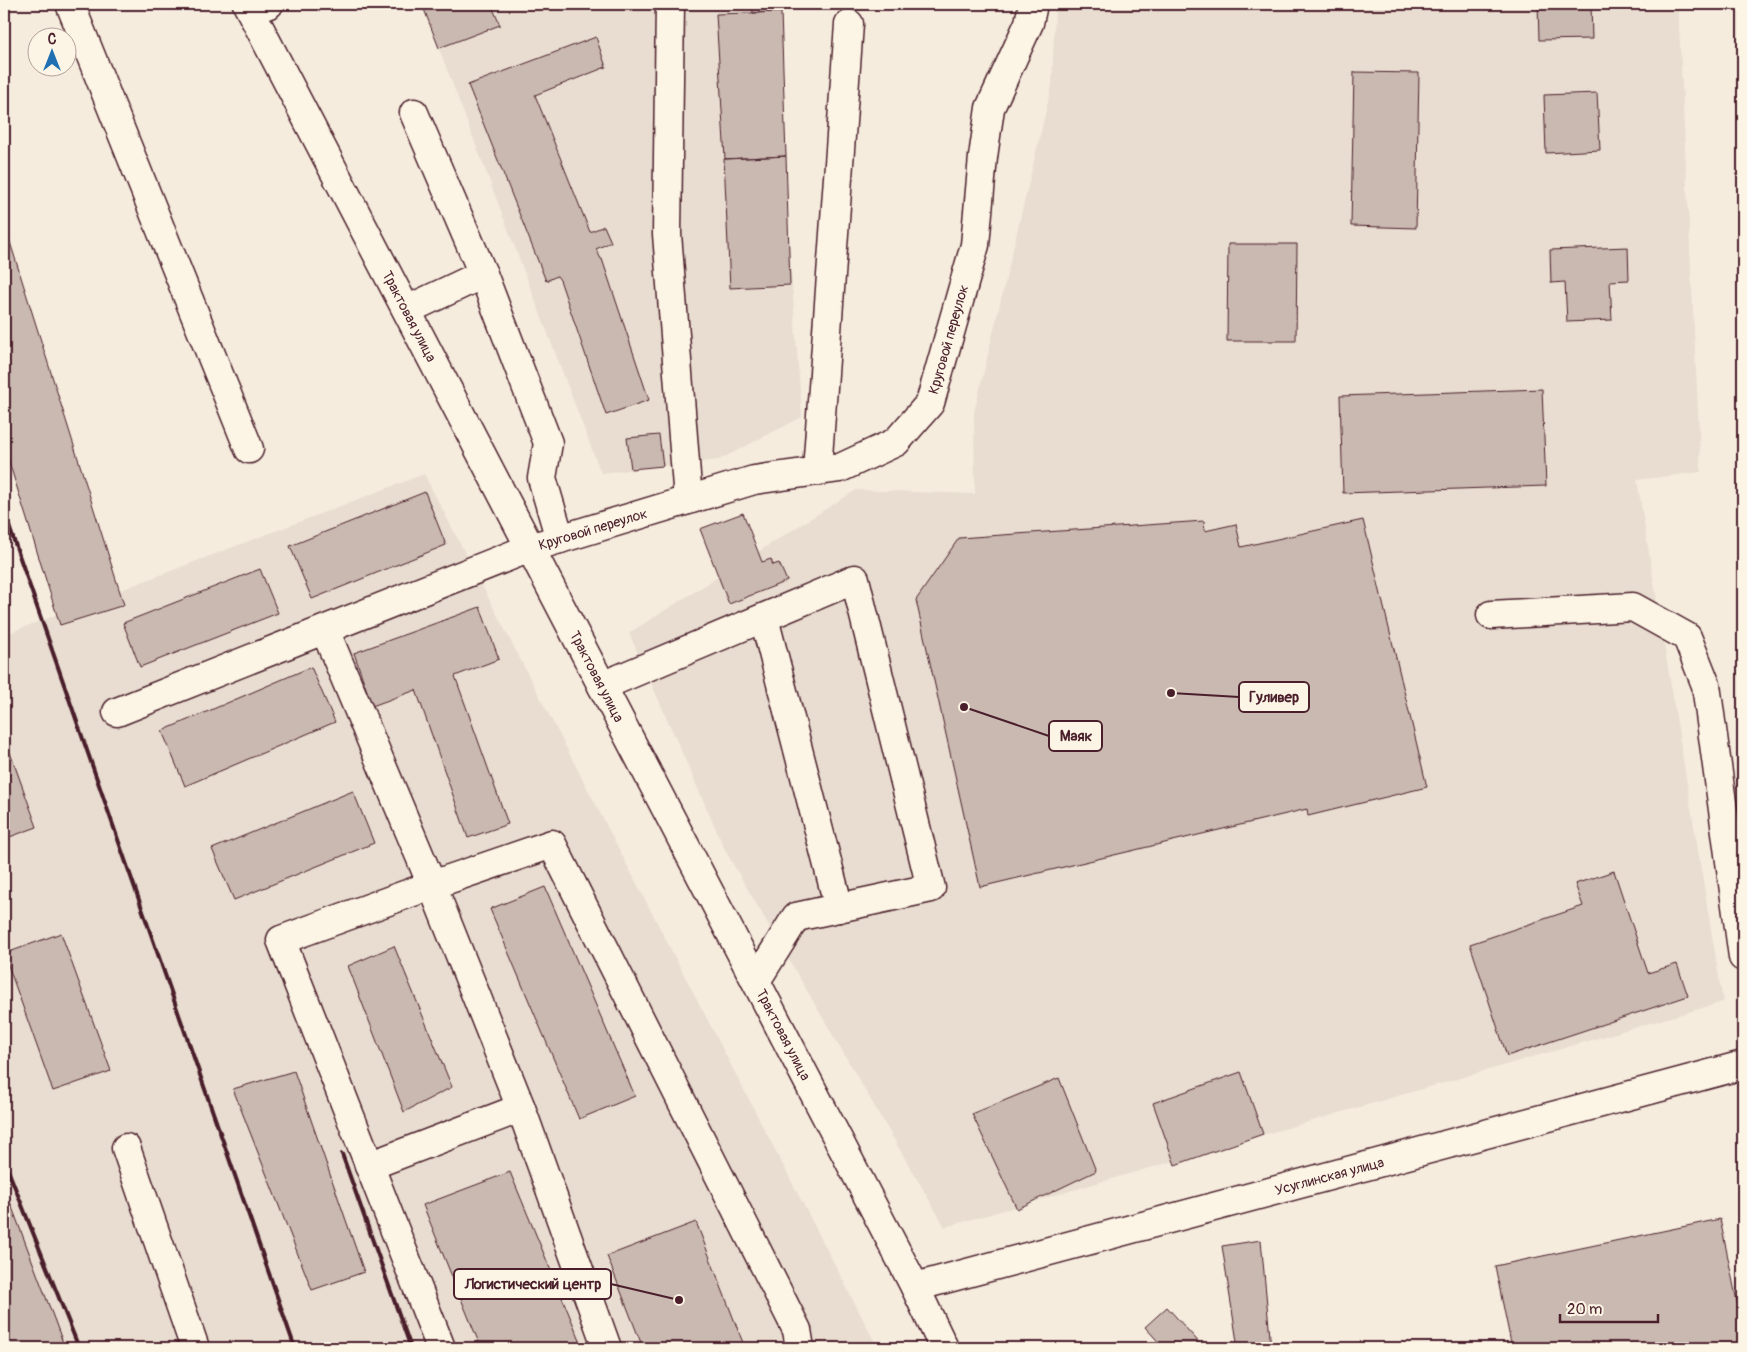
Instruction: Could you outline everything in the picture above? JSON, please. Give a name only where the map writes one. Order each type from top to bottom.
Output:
[{"type":"street","points":[[70,4],[249,449]]},
{"type":"street","points":[[670,4],[667,234],[688,500]]},
{"type":"street","name":"Круговой переулок","points":[[117,712],[530,548],[754,480],[840,468],[896,442],[930,404],[975,245],[983,158],[990,108],[1029,23],[1033,4]]},
{"type":"street","name":"Трактовая улица","points":[[256,6],[407,310],[916,1287],[944,1348]]},
{"type":"street","points":[[817,471],[848,24]]},
{"type":"street","points":[[414,113],[483,274],[548,443],[542,478],[560,539]]},
{"type":"street","points":[[407,310],[483,274]]},
{"type":"street","points":[[602,686],[855,578],[931,888],[796,917],[756,981]]},
{"type":"street","points":[[1491,614],[1633,607],[1687,638],[1706,685],[1743,957]]},
{"type":"street","points":[[764,618],[840,908]]},
{"type":"street","points":[[325,630],[432,884],[521,1108],[607,1348]]},
{"type":"street","points":[[441,1348],[281,940],[432,884],[552,844],[797,1330],[800,1348]]},
{"type":"street","name":"Усуглинская улица","points":[[916,1287],[1743,1065]]},
{"type":"street","points":[[369,1166],[521,1108]]},
{"type":"street","points":[[126,1148],[195,1348]]},
{"type":"shaded area","points":[[422,4],[771,4],[802,417],[719,460],[601,473]]},
{"type":"shaded area","points":[[1067,4],[1678,4],[1701,472],[1637,480],[1723,1002],[945,1227],[726,852],[629,633],[856,490],[975,494],[974,413],[1052,85],[1055,7]]},
{"type":"shaded area","points":[[424,474],[878,1348],[4,1348],[4,635]]},
{"type":"building","points":[[422,4],[491,4],[500,25],[439,48]]},
{"type":"building","points":[[752,4],[779,4],[781,12],[753,13]]},
{"type":"building","points":[[1538,4],[1591,4],[1592,39],[1539,40]]},
{"type":"building","points":[[781,12],[786,156],[725,159],[716,14]]},
{"type":"building","points":[[596,37],[606,67],[535,95],[590,232],[604,226],[611,242],[596,249],[602,259],[649,400],[606,415],[560,280],[557,276],[546,281],[468,85]]},
{"type":"building","points":[[1354,72],[1419,73],[1416,228],[1351,226]]},
{"type":"building","points":[[1597,93],[1600,150],[1546,153],[1544,95]]},
{"type":"building","points":[[786,156],[790,285],[730,288],[724,159]]},
{"type":"building","points":[[4,223],[124,605],[60,625],[4,446]]},
{"type":"building","points":[[1228,244],[1297,244],[1296,341],[1227,341]]},
{"type":"building","points":[[1628,247],[1629,280],[1610,281],[1612,320],[1567,322],[1565,282],[1551,283],[1550,250]]},
{"type":"building","points":[[1542,389],[1546,486],[1343,493],[1340,396]]},
{"type":"building","points":[[659,435],[663,466],[631,469],[627,438]]},
{"type":"building","points":[[425,492],[446,545],[312,599],[290,546]]},
{"type":"building","points":[[743,513],[762,562],[771,559],[773,565],[779,563],[787,581],[729,604],[700,529]]},
{"type":"building","points":[[1363,520],[1427,787],[1308,816],[1307,809],[980,887],[916,600],[959,538],[1204,521],[1205,531],[1236,524],[1241,547]]},
{"type":"building","points":[[260,569],[278,613],[140,667],[123,623]]},
{"type":"building","points":[[480,607],[499,659],[455,676],[508,824],[468,838],[416,690],[372,706],[354,653]]},
{"type":"building","points":[[311,667],[335,722],[185,786],[162,731]]},
{"type":"building","points":[[4,736],[37,827],[4,839]]},
{"type":"building","points":[[353,791],[374,843],[234,900],[212,849]]},
{"type":"building","points":[[1614,871],[1648,973],[1677,964],[1688,996],[1507,1056],[1470,944],[1583,906],[1575,884]]},
{"type":"building","points":[[545,887],[635,1096],[579,1119],[490,909]]},
{"type":"building","points":[[61,933],[111,1071],[53,1091],[4,954]]},
{"type":"building","points":[[394,946],[452,1087],[404,1112],[348,966]]},
{"type":"building","points":[[294,1071],[364,1272],[312,1290],[233,1089]]},
{"type":"building","points":[[1241,1072],[1263,1134],[1175,1165],[1153,1103]]},
{"type":"building","points":[[1059,1078],[1096,1171],[1017,1209],[972,1114]]},
{"type":"building","points":[[510,1172],[583,1348],[481,1348],[423,1205]]},
{"type":"building","points":[[4,1186],[65,1348],[8,1348],[4,1337]]},
{"type":"building","points":[[1720,1219],[1743,1331],[1743,1348],[1512,1348],[1495,1266]]},
{"type":"building","points":[[696,1222],[745,1348],[643,1348],[607,1256]]},
{"type":"building","points":[[1261,1240],[1271,1348],[1238,1348],[1222,1246]]},
{"type":"building","points":[[1167,1307],[1204,1348],[1164,1348],[1145,1327]]},
{"type":"railway","points":[[4,512],[295,1348]]},
{"type":"railway","points":[[342,1154],[411,1348]]},
{"type":"railway","points":[[4,1160],[79,1348]]},
{"type":"place","name":"Гуливер","points":[[1171,693]]},
{"type":"place","name":"Маяк","points":[[964,707]]},
{"type":"place","name":"Логистический центр","points":[[679,1300]]}]
